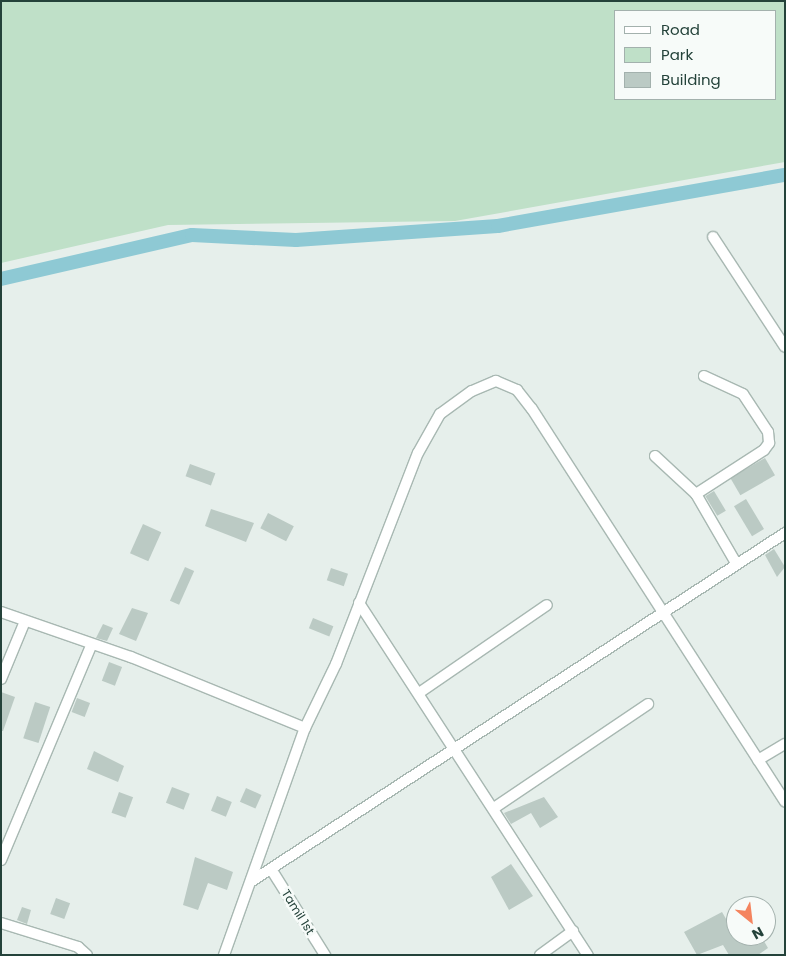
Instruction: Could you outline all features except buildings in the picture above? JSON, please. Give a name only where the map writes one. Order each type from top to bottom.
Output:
[{"type":"street","points":[[712,237],[785,347]]},
{"type":"street","points":[[696,494],[764,450],[769,443],[768,432],[743,394],[704,376]]},
{"type":"street","points":[[224,955],[252,881],[305,728],[359,603],[418,453],[440,414],[472,391],[496,381],[517,390],[532,409],[785,802]]},
{"type":"street","points":[[655,456],[696,494],[736,564]]},
{"type":"street","points":[[252,881],[456,749],[662,611],[785,533]]},
{"type":"street","points":[[359,603],[456,749],[588,955]]},
{"type":"street","points":[[419,693],[547,605]]},
{"type":"street","points":[[1,612],[92,644],[305,728]]},
{"type":"street","points":[[1,679],[25,621]]},
{"type":"street","points":[[1,860],[92,644]]},
{"type":"street","points":[[494,808],[648,704]]},
{"type":"street","points":[[758,760],[785,744]]},
{"type":"street","name":"Tamil 1st","points":[[271,869],[325,955]]},
{"type":"street","points":[[1,923],[78,947],[87,955]]},
{"type":"street","points":[[540,955],[573,931]]},
{"type":"green space","points":[[1,1],[785,1],[785,162],[455,221],[168,225],[1,263]]},
{"type":"waterway","points":[[1,279],[192,235],[296,240],[498,226],[785,175]]}]
